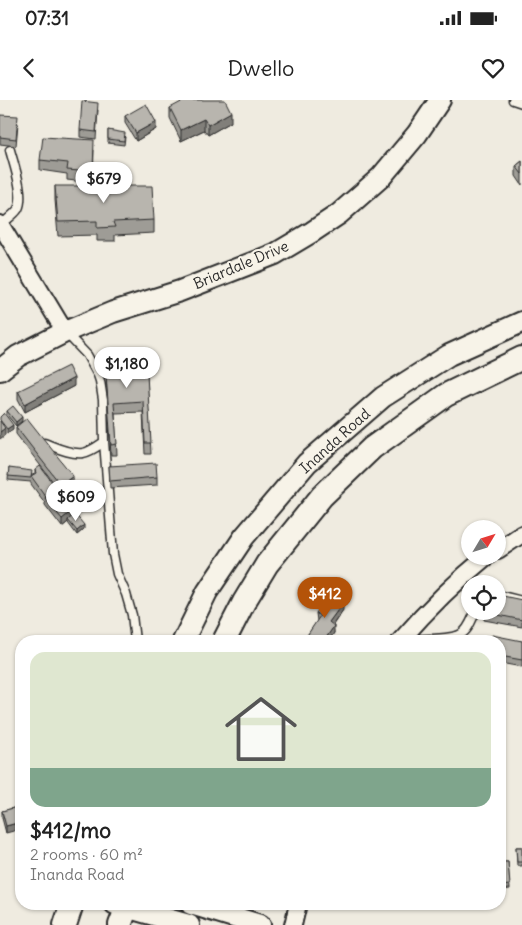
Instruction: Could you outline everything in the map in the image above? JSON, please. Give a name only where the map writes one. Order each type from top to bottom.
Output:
[{"type":"main road","name":"Inanda Road","points":[[227,635],[267,564],[322,496],[365,455],[446,395],[522,358]]},
{"type":"main road","points":[[65,925],[70,910]]},
{"type":"street","name":"Briardale Drive","points":[[0,370],[18,356],[65,332],[114,312],[180,291],[275,254],[312,232],[339,214],[381,177],[417,134],[440,100]]},
{"type":"street","points":[[0,225],[65,332]]},
{"type":"street","name":"Inanda Road","points":[[186,635],[207,592],[244,538],[307,463],[383,397],[449,355],[522,322]]},
{"type":"street","points":[[506,545],[522,534]]},
{"type":"street","points":[[406,635],[427,610],[476,565]]},
{"type":"street","points":[[122,910],[189,925]]},
{"type":"street","points":[[211,910],[260,925]]},
{"type":"street","points":[[293,925],[297,910]]},
{"type":"lane","points":[[513,100],[522,103]]},
{"type":"lane","points":[[0,225],[17,210],[21,201],[10,150]]},
{"type":"lane","points":[[65,332],[87,355],[98,375],[103,400],[104,442],[113,554],[117,574],[126,594],[132,615],[134,635]]},
{"type":"lane","points":[[44,443],[82,454],[104,442]]},
{"type":"lane","points":[[506,597],[522,601]]},
{"type":"lane","points":[[459,635],[468,628],[472,620]]},
{"type":"building","points":[[185,100],[225,100],[231,112],[208,125],[204,119],[181,130],[170,108]]},
{"type":"building","points":[[82,101],[98,103],[96,132],[80,130]]},
{"type":"building","points":[[146,104],[156,122],[136,133],[125,116]]},
{"type":"building","points":[[0,115],[18,116],[16,139],[0,137]]},
{"type":"building","points":[[108,130],[125,133],[124,141],[108,139]]},
{"type":"building","points":[[43,137],[94,140],[93,172],[67,170],[68,163],[40,160]]},
{"type":"building","points":[[522,161],[522,174],[516,166]]},
{"type":"building","points":[[55,186],[152,186],[154,220],[113,222],[115,227],[97,228],[97,221],[58,222]]},
{"type":"building","points":[[146,357],[151,443],[145,443],[143,401],[114,403],[117,444],[111,445],[105,359]]},
{"type":"building","points":[[68,366],[74,378],[25,404],[18,391]]},
{"type":"building","points":[[13,406],[22,417],[16,422],[7,411]]},
{"type":"building","points":[[4,413],[13,425],[7,429],[0,420]]},
{"type":"building","points":[[27,418],[73,476],[61,485],[16,427]]},
{"type":"building","points":[[0,421],[5,428],[0,432]]},
{"type":"building","points":[[156,463],[157,477],[110,481],[109,466]]},
{"type":"building","points":[[40,466],[73,510],[62,519],[45,498],[31,476],[36,473],[35,470]]},
{"type":"building","points":[[9,468],[32,471],[31,478],[8,476]]},
{"type":"building","points":[[75,483],[86,497],[74,506],[63,492]]},
{"type":"building","points":[[75,514],[84,525],[77,531],[68,520]]},
{"type":"building","points":[[329,593],[343,603],[329,622],[334,626],[328,635],[307,635],[320,616],[316,613]]},
{"type":"building","points":[[506,597],[522,600],[522,620],[506,617]]},
{"type":"building","points":[[506,638],[522,641],[522,660],[506,657]]},
{"type":"building","points":[[15,808],[15,824],[6,826],[2,811]]},
{"type":"building","points":[[516,847],[522,847],[522,862],[517,862]]},
{"type":"building","points":[[506,862],[508,862],[510,885],[506,885]]}]
